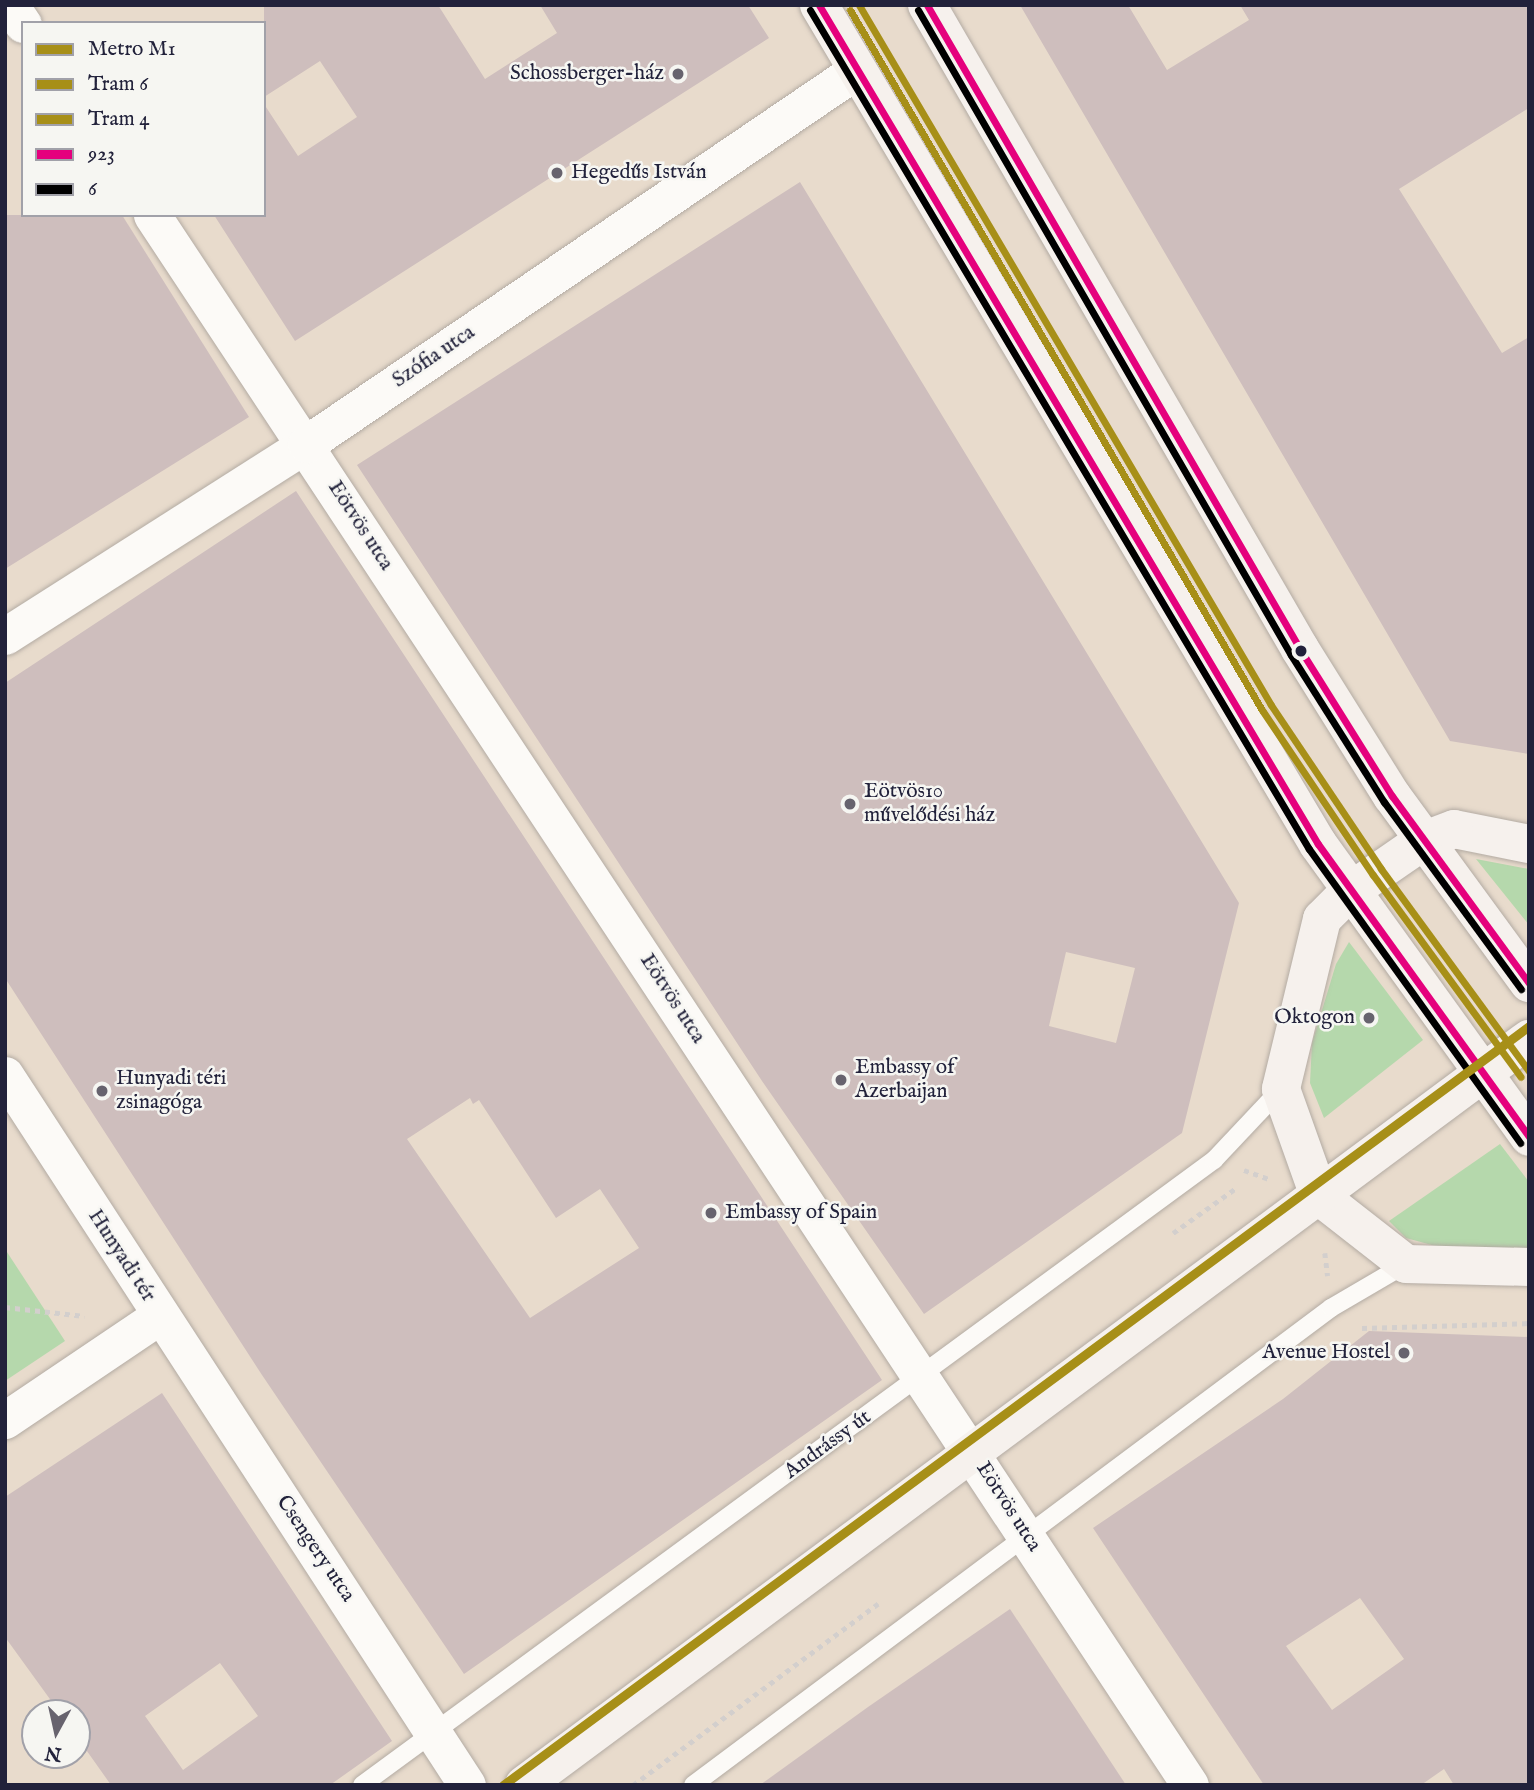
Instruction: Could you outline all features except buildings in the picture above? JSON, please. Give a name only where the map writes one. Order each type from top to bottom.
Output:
[{"type":"main road","points":[[818,5],[1349,892],[1529,1137]]},
{"type":"main road","points":[[927,5],[1300,649],[1423,841],[1529,983]]},
{"type":"main road","points":[[1529,844],[1454,829],[1423,841],[1349,892],[1322,919],[1280,1089],[1319,1196],[1406,1264],[1529,1267]]},
{"type":"main road","points":[[524,1785],[1529,1039]]},
{"type":"street","points":[[10,5],[21,21]]},
{"type":"street","name":"Szófia utca","points":[[5,636],[306,444],[857,70]]},
{"type":"street","name":"Eötvös utca","points":[[153,217],[974,1452],[1189,1785]]},
{"type":"street","name":"Hunyadi tér","points":[[5,1074],[159,1316],[5,1420]]},
{"type":"street","name":"Csengery utca","points":[[159,1316],[435,1730],[467,1785]]},
{"type":"lane","name":"Andrássy út","points":[[362,1785],[1214,1160],[1280,1089]]},
{"type":"lane","points":[[693,1785],[1331,1308],[1406,1264]]},
{"type":"path","points":[[5,1307],[48,1314]]},
{"type":"path","points":[[1349,1328],[1529,1323]]},
{"type":"path","points":[[633,1785],[887,1597]]},
{"type":"green space","points":[[1476,859],[1529,869],[1529,925]]},
{"type":"green space","points":[[1349,942],[1423,1040],[1324,1118],[1310,1083],[1312,1043],[1336,964]]},
{"type":"green space","points":[[1500,1144],[1529,1182],[1529,1251],[1450,1250],[1406,1238],[1389,1221]]},
{"type":"green space","points":[[5,1249],[65,1341],[5,1381]]},
{"type":"metro line","name":"M1","points":[[503,1785],[1529,1026]]},
{"type":"tram line","name":"6","points":[[859,5],[1271,705],[1381,869],[1529,1071]]},
{"type":"tram line","name":"4","points":[[850,10],[1262,710],[1373,875],[1521,1077]]},
{"type":"transit line","name":"923","points":[[819,5],[1318,844],[1529,1137]]},
{"type":"transit line","name":"923","points":[[927,5],[1300,649],[1392,796],[1529,983]]},
{"type":"transit line","name":"6","points":[[810,10],[1309,849],[1520,1143]]},
{"type":"transit line","name":"6","points":[[918,10],[1291,655],[1384,802],[1521,989]]},
{"type":"place","name":"Schossberger-ház","points":[[678,74]]},
{"type":"place","name":"Hegedűs István","points":[[557,173]]},
{"type":"place","name":"Eötvös10 művelődési ház","points":[[850,804]]},
{"type":"place","name":"Oktogon","points":[[1369,1018]]},
{"type":"place","name":"Embassy of Azerbaijan","points":[[841,1080]]},
{"type":"place","name":"Hunyadi téri zsinagóga","points":[[102,1091]]},
{"type":"place","name":"Embassy of Spain","points":[[711,1213]]},
{"type":"place","name":"Avenue Hostel","points":[[1404,1353]]}]
